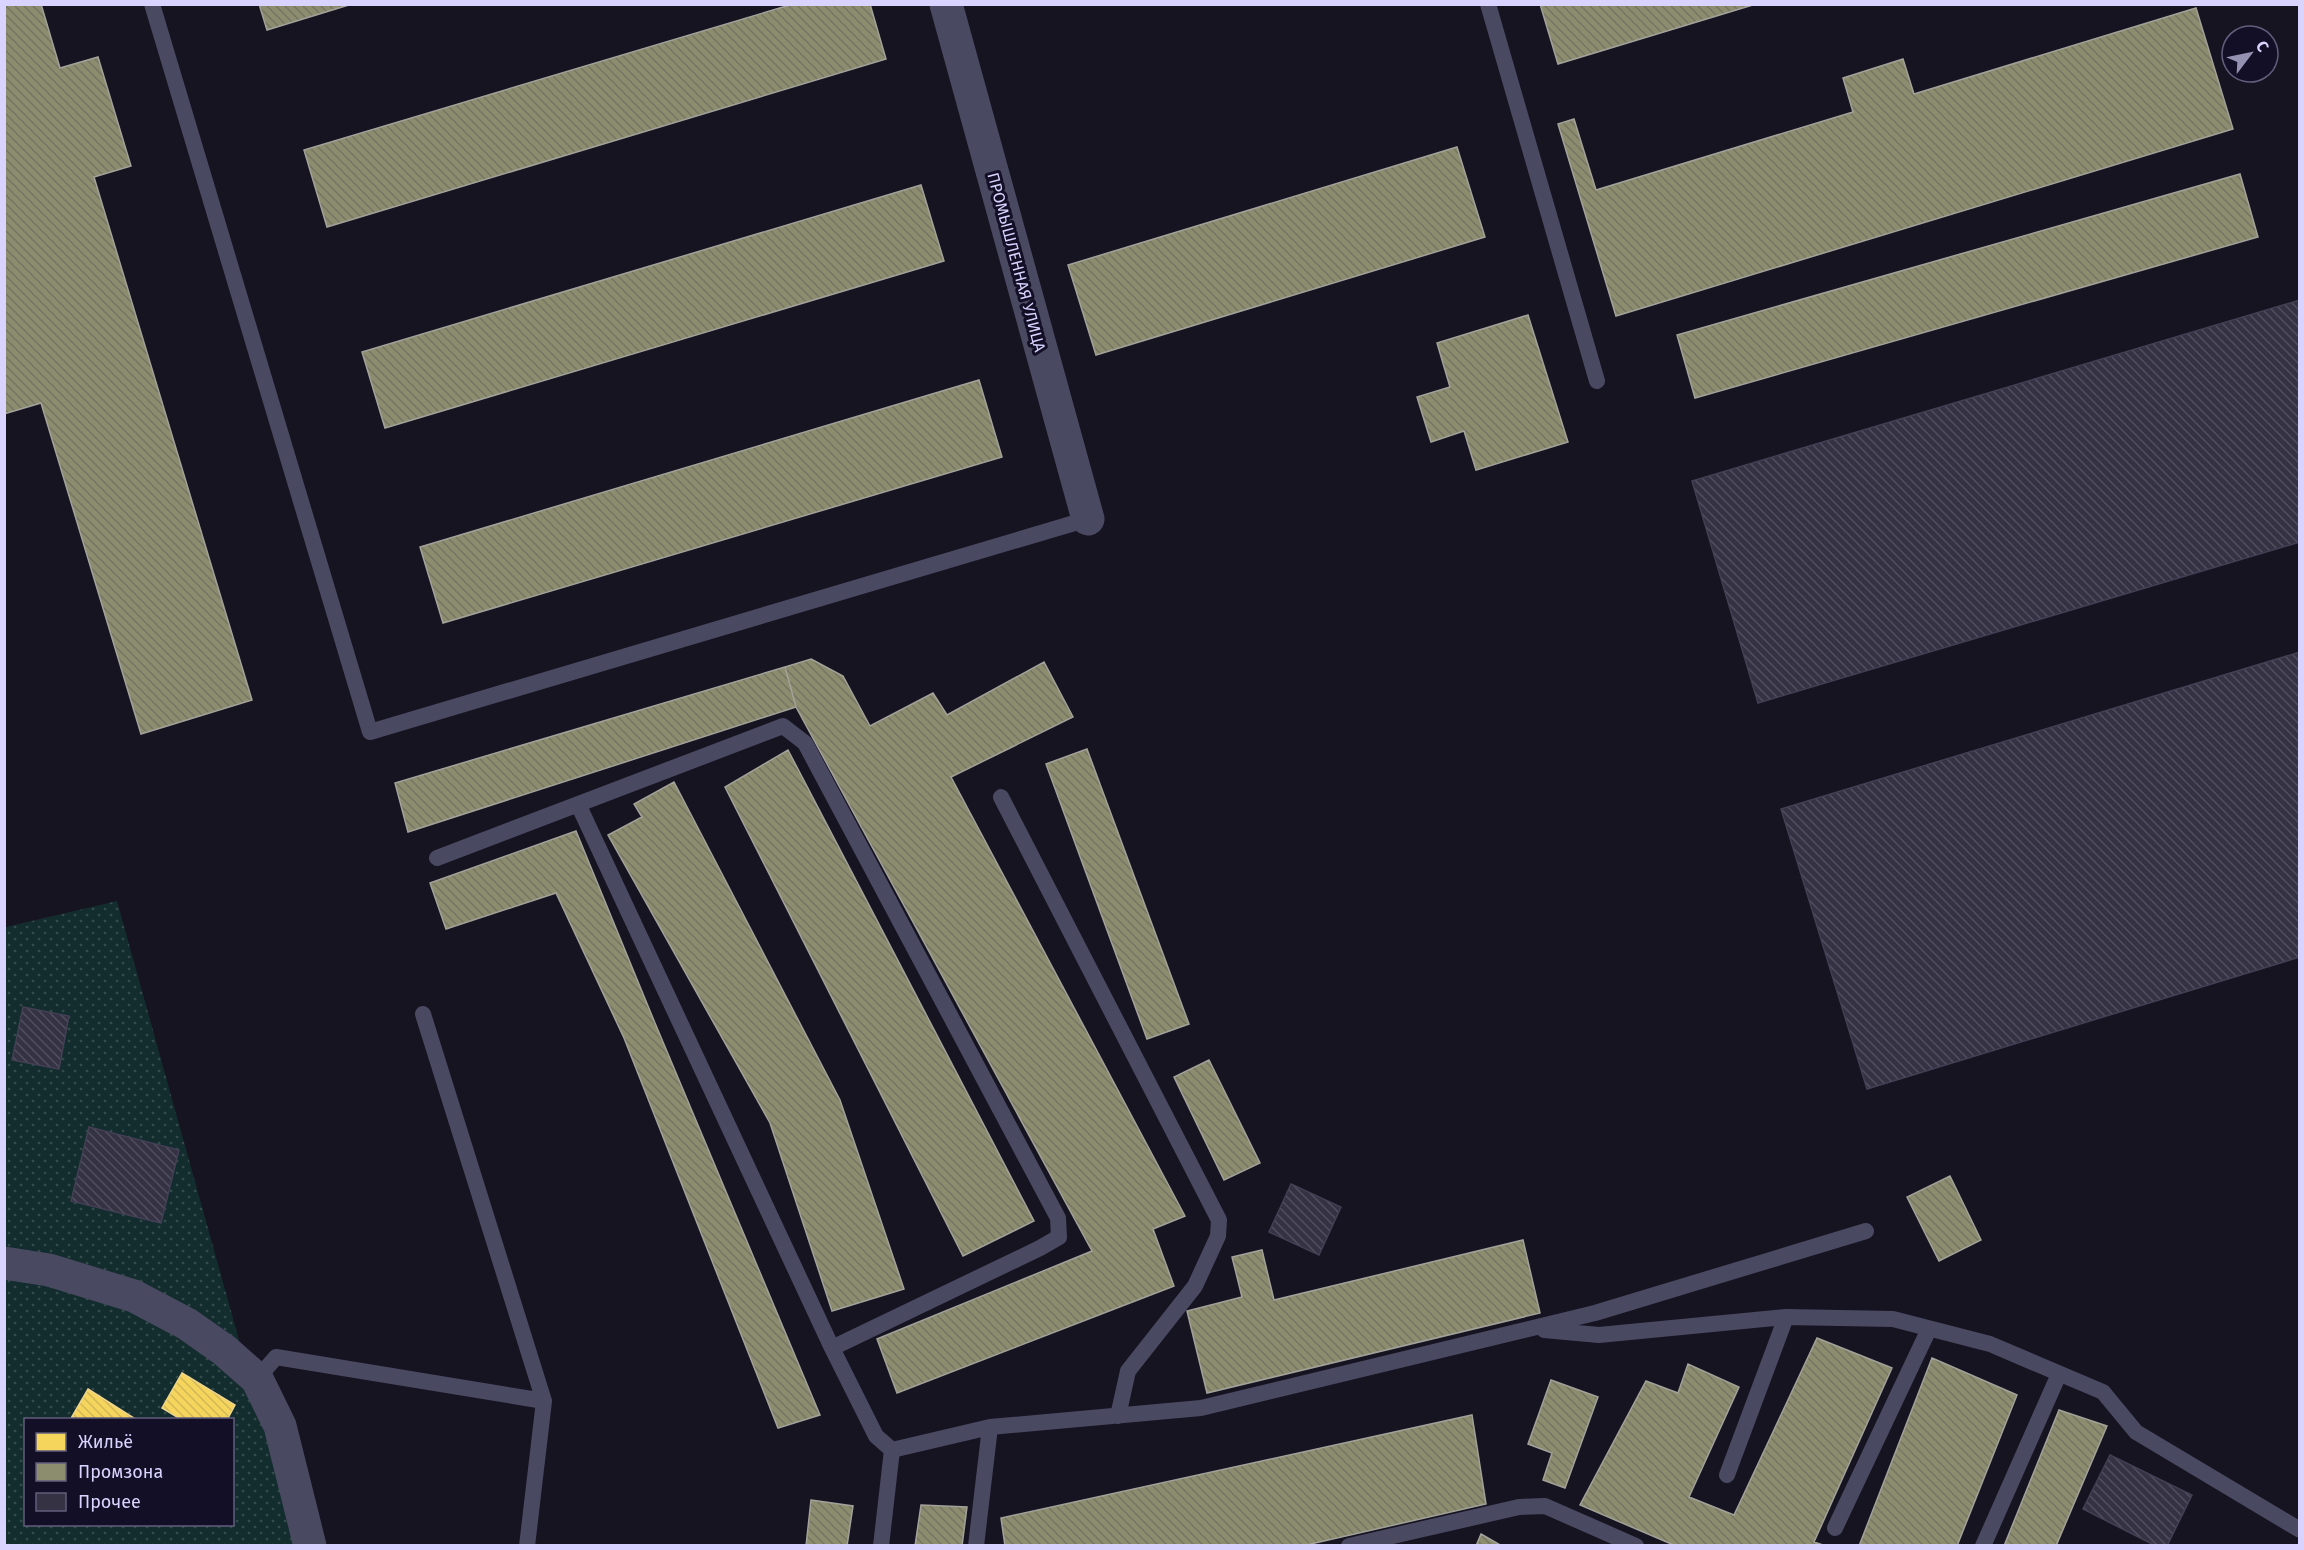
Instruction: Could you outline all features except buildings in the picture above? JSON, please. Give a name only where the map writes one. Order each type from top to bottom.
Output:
[{"type":"street","name":"ПРОМЫШЛЕННАЯ УЛИЦА","points":[[946,4],[1088,519]]},
{"type":"street","points":[[4,1263],[49,1270],[134,1296],[187,1324],[224,1350],[256,1379],[280,1426],[310,1545]]},
{"type":"lane","points":[[152,4],[370,732],[1088,519]]},
{"type":"lane","points":[[1488,4],[1597,381]]},
{"type":"lane","points":[[437,858],[783,726],[805,743],[1058,1218],[1059,1237],[832,1348]]},
{"type":"lane","points":[[1001,797],[1219,1220],[1218,1236],[1196,1286],[1128,1371],[1118,1416]]},
{"type":"lane","points":[[578,804],[832,1348],[876,1436],[892,1450]]},
{"type":"lane","points":[[423,1014],[544,1401],[527,1545]]},
{"type":"lane","points":[[892,1450],[990,1427],[1201,1408],[1595,1313],[1866,1231]]},
{"type":"lane","points":[[1532,1329],[1599,1335],[1786,1317],[1893,1319],[1990,1344],[2103,1392],[2136,1432],[2300,1530]]},
{"type":"lane","points":[[1727,1475],[1786,1317]]},
{"type":"lane","points":[[1835,1528],[1929,1329]]},
{"type":"lane","points":[[256,1379],[276,1357],[544,1401]]},
{"type":"lane","points":[[1983,1545],[2059,1374]]},
{"type":"lane","points":[[976,1545],[990,1427]]},
{"type":"lane","points":[[881,1545],[892,1450]]},
{"type":"lane","points":[[1349,1545],[1519,1507],[1545,1506],[1628,1544]]},
{"type":"green space","points":[[117,901],[296,1545],[5,1545],[4,923],[6,927]]}]
